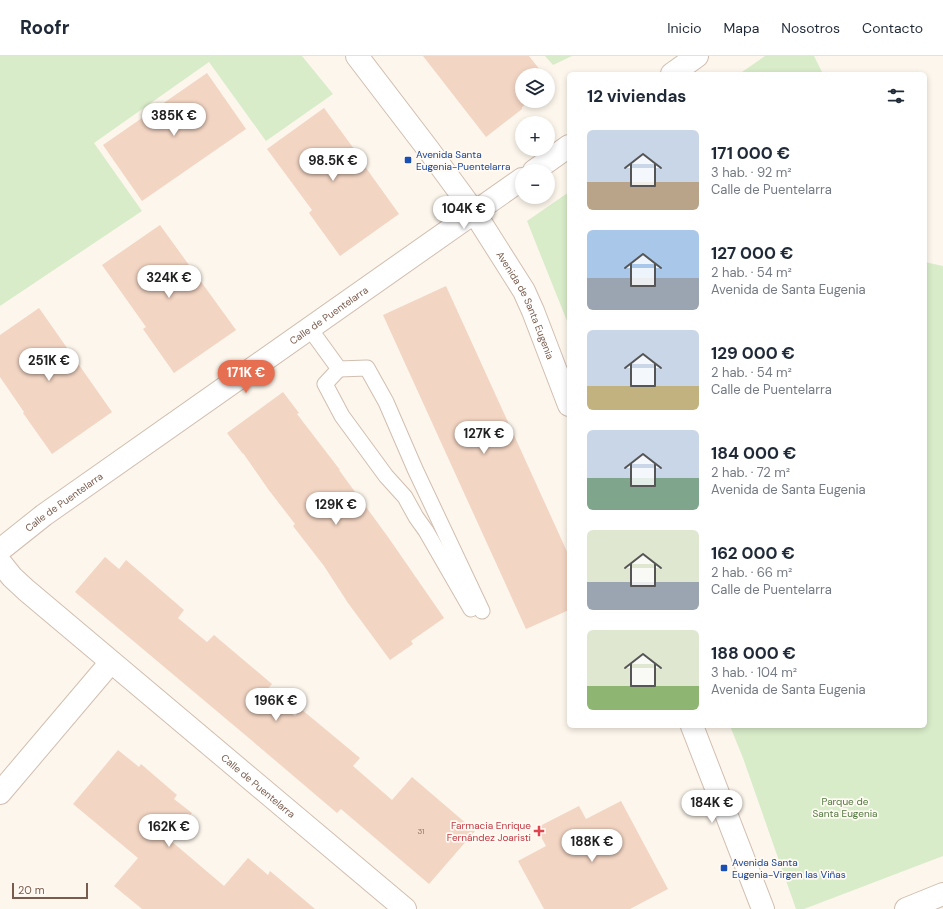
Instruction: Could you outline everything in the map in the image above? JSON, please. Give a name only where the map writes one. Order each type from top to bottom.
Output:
[{"type":"street","name":"Avenida de Santa Eugenia","points":[[357,56],[474,212],[524,291],[567,400]]},
{"type":"street","points":[[675,72],[697,56]]},
{"type":"street","points":[[544,164],[567,147]]},
{"type":"street","name":"Calle de Puentelarra","points":[[0,550],[44,515],[515,184]]},
{"type":"street","name":"Calle de Puentelarra","points":[[0,562],[12,577],[405,909]]},
{"type":"street","points":[[0,794],[112,662]]},
{"type":"street","points":[[693,728],[764,909]]},
{"type":"street","points":[[906,909],[943,894]]},
{"type":"lane","points":[[310,329],[339,369]]},
{"type":"lane","points":[[367,368],[386,402],[478,612],[457,582],[405,497],[386,476],[342,416],[325,384],[339,369],[367,368]]},
{"type":"green space","points":[[0,56],[302,56],[333,94],[266,141],[209,62],[94,143],[142,211],[0,306]]},
{"type":"green space","points":[[545,56],[572,56],[553,65]]},
{"type":"green space","points":[[765,56],[814,56],[822,72],[742,72]]},
{"type":"green space","points":[[567,193],[567,321],[527,221],[552,204],[555,204],[555,202]]},
{"type":"green space","name":"Parque de Santa Eugenia","points":[[927,262],[943,266],[943,856],[804,909],[796,909],[743,758],[731,728],[927,728]]},
{"type":"building","points":[[423,56],[529,56],[538,68],[515,68],[515,108],[522,109],[486,137]]},
{"type":"building","points":[[207,73],[246,129],[142,201],[103,145]]},
{"type":"building","points":[[324,108],[399,214],[340,256],[309,213],[312,210],[267,149]]},
{"type":"building","points":[[160,225],[236,330],[174,373],[143,329],[146,327],[102,265]]},
{"type":"building","points":[[446,286],[567,552],[567,611],[526,629],[383,315]]},
{"type":"building","points":[[39,308],[112,412],[52,454],[0,377],[0,335]]},
{"type":"building","points":[[283,392],[299,413],[297,414],[340,470],[388,537],[444,618],[411,641],[413,644],[390,660],[348,603],[324,566],[293,526],[295,524],[227,433]]},
{"type":"building","points":[[105,557],[119,569],[126,560],[184,610],[178,618],[207,642],[214,635],[272,684],[265,692],[280,705],[295,716],[301,709],[360,758],[353,766],[392,800],[412,777],[475,831],[429,884],[341,809],[337,813],[75,592]]},
{"type":"building","points":[[118,750],[139,767],[141,764],[177,795],[174,799],[192,813],[170,840],[224,886],[248,858],[268,875],[270,871],[315,909],[142,909],[114,886],[138,858],[73,804]]},
{"type":"building","points":[[621,801],[668,889],[630,909],[544,909],[518,861],[546,846],[536,828],[579,806],[586,819]]},
{"type":"place","name":"Avenida Santa Eugenia-Puentelarra","points":[[408,160]]},
{"type":"place","name":"Farmacia Enrique Fernández Joaristi","points":[[539,831]]},
{"type":"place","name":"Avenida Santa Eugenia-Virgen las Viñas","points":[[724,868]]}]
